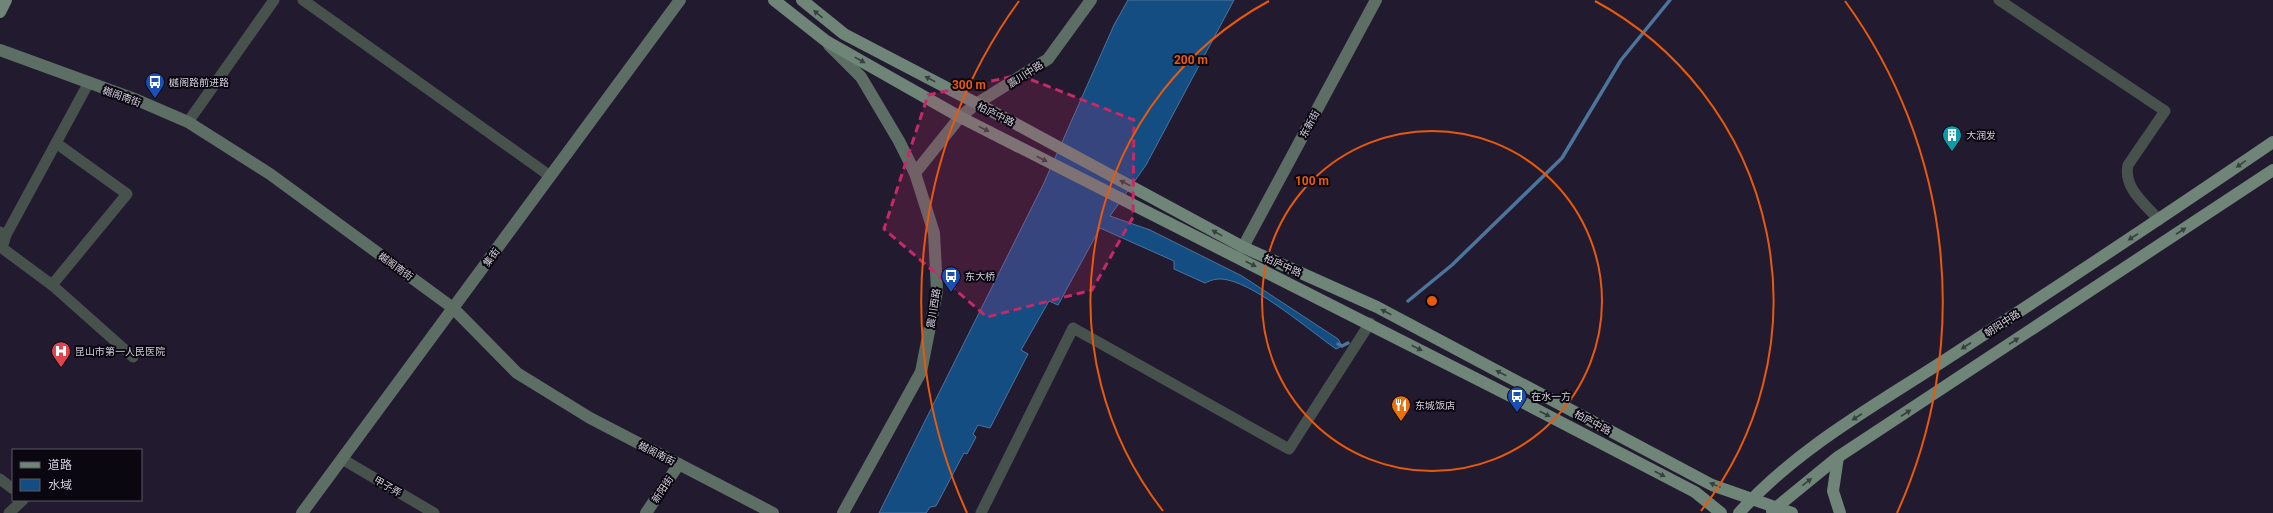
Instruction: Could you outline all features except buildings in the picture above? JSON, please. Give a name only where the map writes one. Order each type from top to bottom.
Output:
[{"type":"main road","points":[[0,12],[6,0]]},
{"type":"main road","name":"柏庐中路","points":[[774,0],[826,41],[960,118],[1370,324],[1695,492],[1721,513]]},
{"type":"main road","name":"柏庐中路","points":[[802,0],[844,34],[1016,124],[1243,247],[1377,307],[1712,485],[1752,499],[1773,510],[1792,513]]},
{"type":"main road","name":"朝阳中路","points":[[1739,513],[1752,499],[1805,452],[2159,220],[2273,142]]},
{"type":"main road","points":[[1773,510],[1838,457],[2273,170]]},
{"type":"main road","points":[[1838,457],[1833,491],[1840,513]]},
{"type":"street","points":[[188,122],[274,0]]},
{"type":"street","points":[[302,0],[550,176]]},
{"type":"street","name":"集街","points":[[302,513],[680,0]]},
{"type":"street","name":"震川中路","points":[[915,172],[960,118],[976,104],[1048,59],[1091,0]]},
{"type":"street","name":"东新街","points":[[1243,247],[1376,0]]},
{"type":"street","points":[[1999,0],[2165,111],[2128,165],[2126,174],[2128,185],[2159,220]]},
{"type":"street","name":"震川西路","points":[[826,41],[861,78],[899,141],[915,172],[934,232],[937,290],[921,372],[843,513]]},
{"type":"street","name":"樾阁南街","points":[[0,50],[88,84],[137,100],[188,122],[270,174],[453,308],[517,373],[590,418],[773,513]]},
{"type":"street","points":[[88,84],[56,143],[3,234],[2,248],[52,285],[133,357]]},
{"type":"street","points":[[52,285],[127,194],[56,143]]},
{"type":"street","points":[[981,513],[1073,328],[1289,449],[1370,324]]},
{"type":"street","name":"甲子弄","points":[[342,459],[434,513]]},
{"type":"street","name":"新阳街","points":[[646,513],[679,464]]},
{"type":"street","points":[[0,479],[12,488]]},
{"type":"street","points":[[9,513],[22,501]]},
{"type":"highlighted area","points":[[1019,75],[1134,120],[1133,217],[1092,290],[987,317],[884,229],[928,95]]},
{"type":"water","points":[[1128,0],[1234,0],[1146,165],[1110,216],[1150,230],[1242,276],[1338,339],[1342,346],[1336,349],[1269,300],[1240,284],[1222,279],[1205,283],[1174,269],[1174,261],[1100,228],[1058,305],[1049,301],[1021,350],[1028,354],[990,428],[978,425],[973,434],[976,437],[967,454],[964,453],[936,506],[930,507],[926,513],[879,513],[1043,185],[1114,25]]},
{"type":"waterway","points":[[1408,301],[1452,265],[1562,158],[1621,60],[1670,0]]},
{"type":"waterway","points":[[1338,344],[1342,346],[1348,343]]},
{"type":"place","name":"樾阁路前进路","points":[[155,99]]},
{"type":"place","name":"大润发","points":[[1952,152]]},
{"type":"place","name":"东大桥","points":[[951,293]]},
{"type":"place","name":"昆山市第一人民医院","points":[[61,368]]},
{"type":"place","name":"在水一方","points":[[1517,413]]},
{"type":"place","name":"东城饭店","points":[[1401,422]]}]
